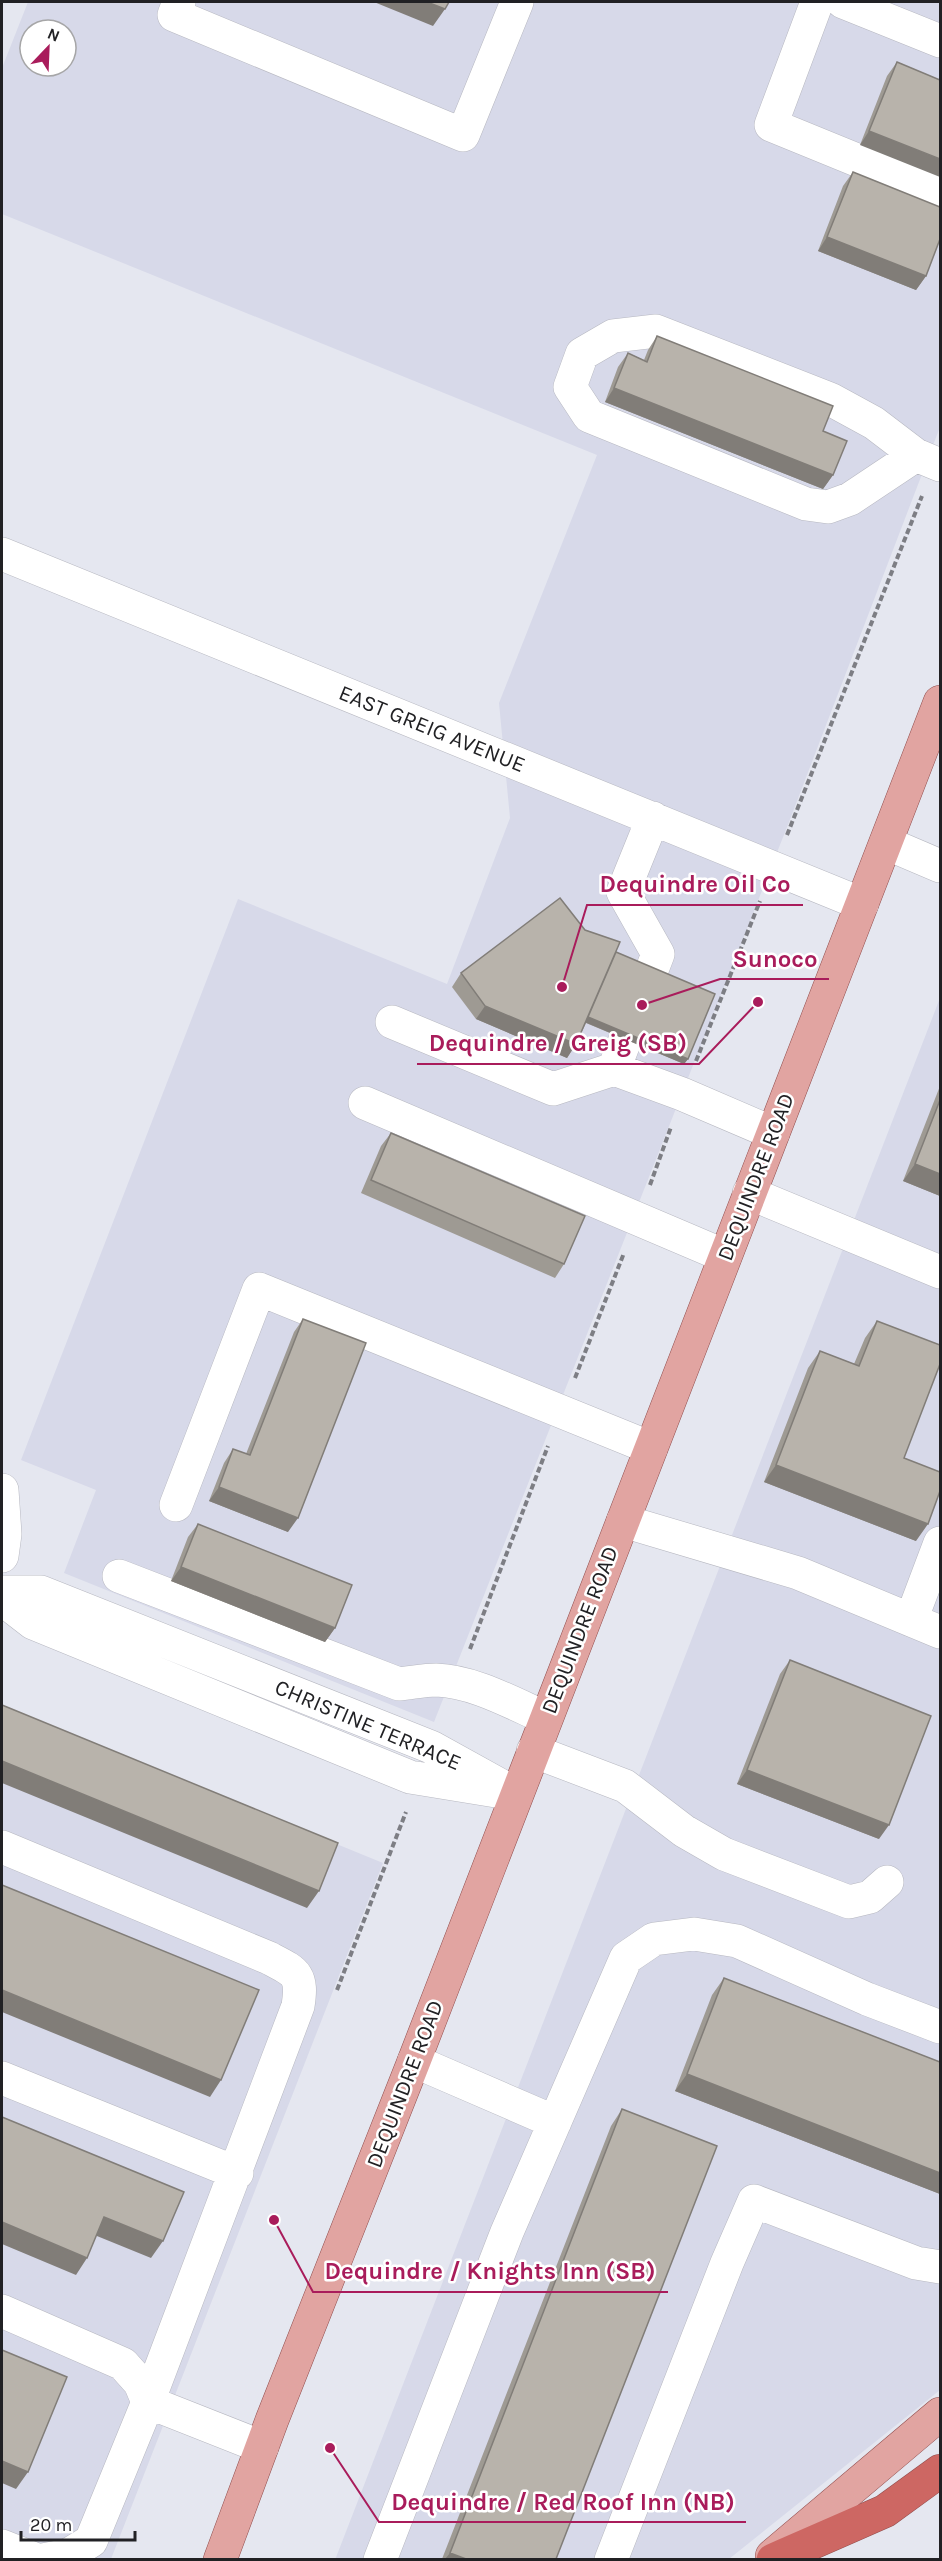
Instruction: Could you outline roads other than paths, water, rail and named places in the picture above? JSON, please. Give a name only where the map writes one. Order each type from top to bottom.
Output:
[{"type":"highway","points":[[773,2559],[885,2511],[940,2471]]},
{"type":"main road","name":"DEQUINDRE ROAD","points":[[220,2559],[940,702]]},
{"type":"main road","points":[[768,2559],[940,2414]]},
{"type":"street","points":[[179,2],[174,15],[463,135],[517,2]]},
{"type":"street","points":[[817,2],[771,124],[940,194]]},
{"type":"street","points":[[843,2],[940,41]]},
{"type":"street","points":[[656,331],[830,399],[874,423],[930,461],[828,507],[806,504],[589,416],[570,387],[582,354],[613,336],[656,331]]},
{"type":"street","name":"EAST GREIG AVENUE","points":[[2,554],[862,904]]},
{"type":"street","points":[[614,1069],[658,954],[623,892],[653,818]]},
{"type":"street","points":[[886,843],[940,866]]},
{"type":"street","points":[[392,1023],[553,1089],[614,1069],[682,1094],[773,1133]]},
{"type":"street","points":[[365,1103],[725,1256]]},
{"type":"street","points":[[749,1193],[940,1272]]},
{"type":"street","points":[[177,1505],[259,1289],[651,1448]]},
{"type":"street","points":[[2,1490],[5,1534],[2,1556]]},
{"type":"street","points":[[623,1521],[798,1574],[926,1626],[940,1543]]},
{"type":"street","points":[[119,1575],[399,1684],[437,1680],[463,1685],[494,1695],[546,1718]]},
{"type":"street","name":"CHRISTINE TERRACE","points":[[2,1592],[41,1592],[52,1596],[431,1747],[516,1794]]},
{"type":"street","name":"CHRISTINE TERRACE","points":[[2,1599],[33,1623],[410,1777],[516,1794]]},
{"type":"street","points":[[533,1750],[626,1786],[684,1831],[724,1854],[849,1902],[870,1897],[887,1882]]},
{"type":"street","points":[[2,1847],[269,1958],[293,1971],[301,1986],[298,2006],[237,2173],[91,2541],[68,2555],[43,2559]]},
{"type":"street","points":[[380,2559],[507,2232],[626,1958],[654,1939],[694,1934],[737,1941],[867,1999],[940,2027]]},
{"type":"street","points":[[414,2061],[555,2122]]},
{"type":"street","points":[[2,2078],[237,2173]]},
{"type":"street","points":[[611,2559],[727,2263],[754,2201],[916,2264],[940,2267]]},
{"type":"street","points":[[2,2311],[123,2364],[140,2383],[148,2402],[262,2447]]},
{"type":"street","points":[[2,2546],[37,2559]]},
{"type":"place","name":"Dequindre Oil Co","points":[[562,987]]},
{"type":"place","name":"Dequindre / Greig (SB)","points":[[758,1002]]},
{"type":"place","name":"Sunoco","points":[[642,1005]]},
{"type":"place","name":"Dequindre / Knights Inn (SB)","points":[[274,2220]]},
{"type":"place","name":"Dequindre / Red Roof Inn (NB)","points":[[330,2448]]}]
